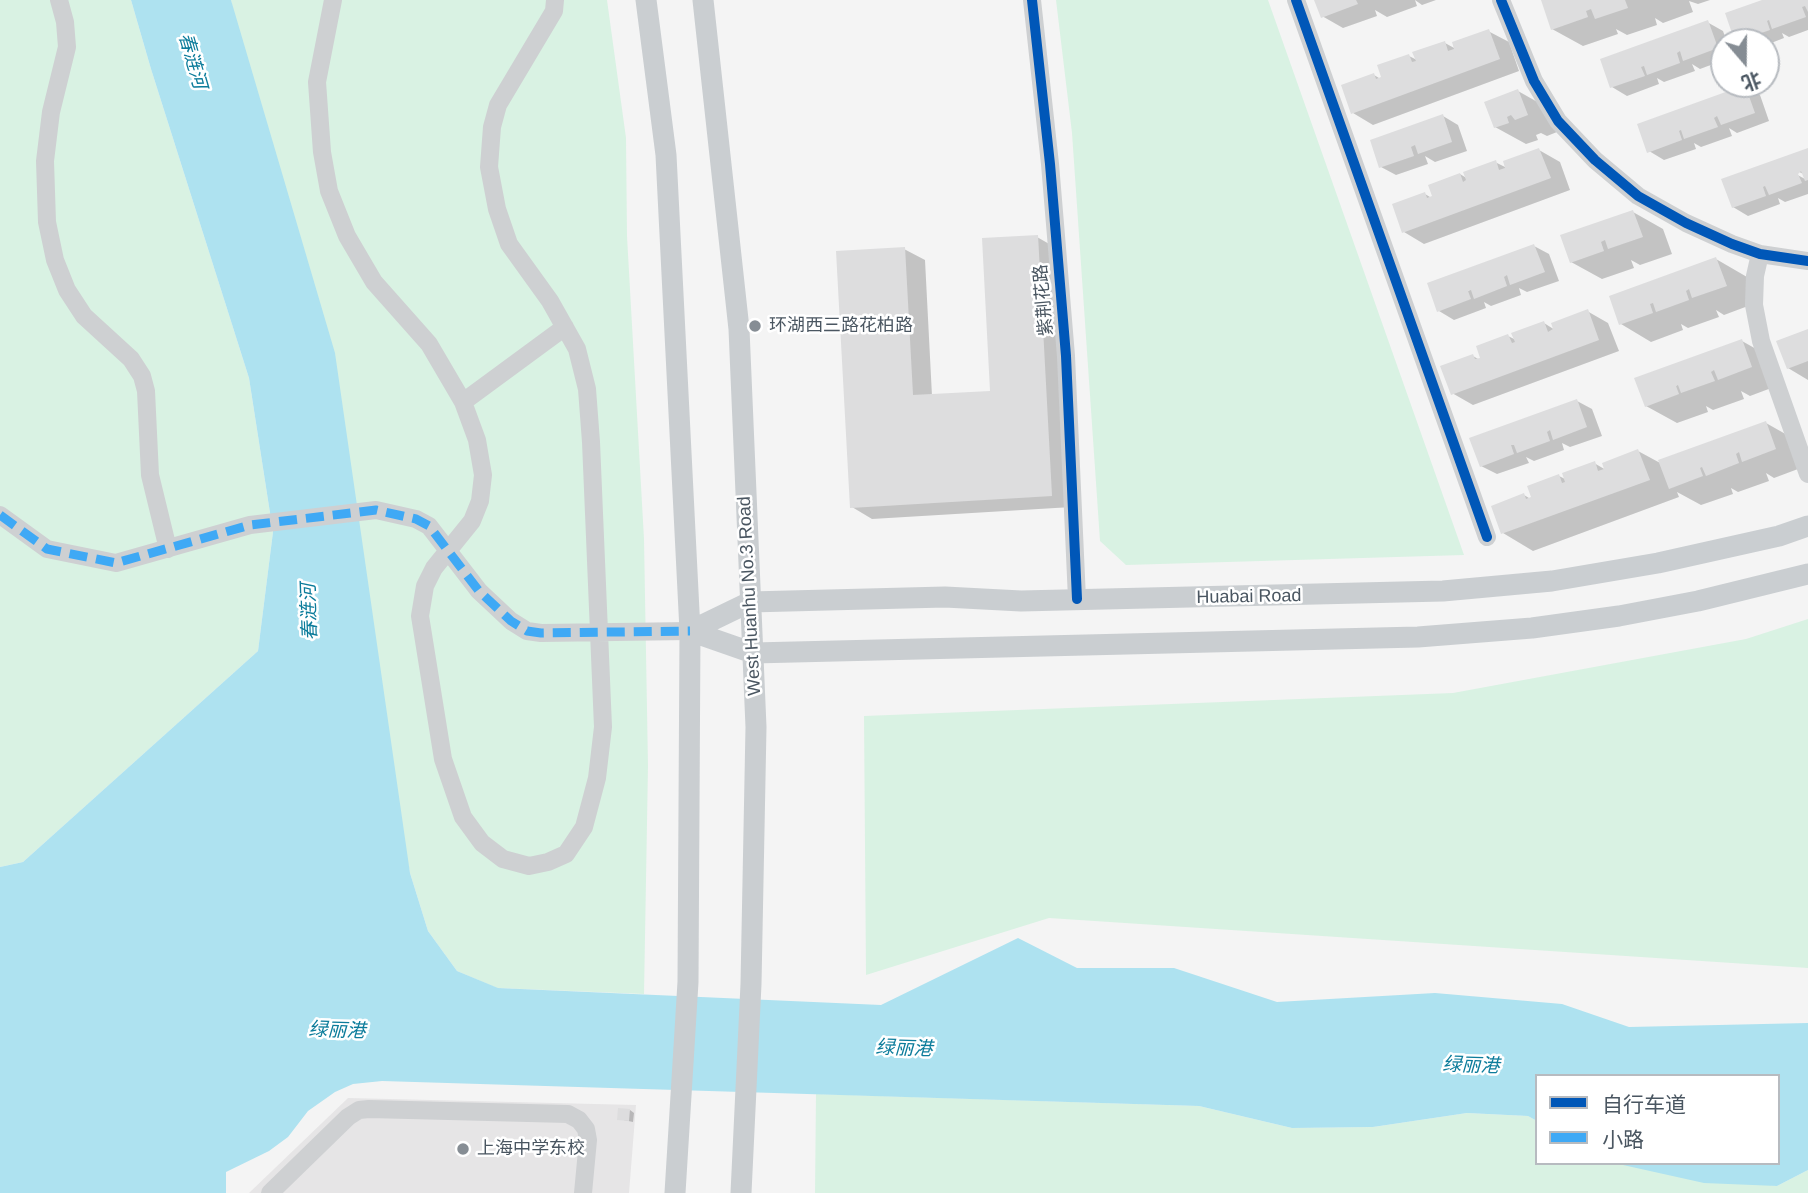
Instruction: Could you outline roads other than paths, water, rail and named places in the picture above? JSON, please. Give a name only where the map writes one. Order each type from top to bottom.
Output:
[{"type":"main road","points":[[646,0],[666,155],[690,631],[688,982],[675,1193]]},
{"type":"main road","name":"West Huanhu No.3 Road","points":[[703,0],[739,329],[756,727],[751,984],[741,1193]]},
{"type":"main road","name":"Huabai Road","points":[[690,631],[750,602],[945,597],[1021,601],[1443,592],[1552,581],[1658,563],[1779,536],[1808,526]]},
{"type":"main road","points":[[690,631],[753,653],[1418,638],[1532,628],[1619,616],[1698,601],[1808,574]]},
{"type":"street","points":[[59,0],[65,22],[67,47],[51,112],[45,161],[47,222],[55,260],[67,290],[83,316],[131,359],[142,376],[146,391],[150,475],[168,549]]},
{"type":"street","points":[[332,0],[317,82],[322,152],[329,191],[347,236],[374,282],[429,344],[463,402],[477,440],[483,475],[480,500],[472,521],[434,568],[425,586],[420,615],[441,746],[463,817],[482,843],[503,859],[529,866],[566,854],[584,827],[597,778],[603,727],[587,389],[577,349],[550,301],[509,244],[497,209],[489,167],[492,127],[498,105],[554,11],[555,0]]},
{"type":"street","name":"紫荆花路","points":[[1032,0],[1050,164],[1066,356],[1077,599]]},
{"type":"street","points":[[1296,0],[1487,537]]},
{"type":"street","points":[[1502,0],[1534,81],[1558,121],[1595,160],[1639,196],[1686,223],[1760,254],[1808,261]]},
{"type":"street","points":[[1760,254],[1755,276],[1754,305],[1761,341],[1808,474]]},
{"type":"street","points":[[463,402],[565,327]]},
{"type":"street","points":[[0,515],[47,549],[117,563],[250,525],[376,510],[416,519],[429,526],[479,591],[511,621],[527,631],[690,631]]},
{"type":"street","points":[[270,1193],[348,1117],[359,1110],[369,1109],[568,1114],[579,1119],[586,1129],[588,1140],[583,1193]]},
{"type":"water","points":[[131,0],[231,0],[335,353],[410,873],[428,931],[457,971],[498,988],[881,1005],[1018,938],[1077,968],[1174,968],[1277,1002],[1435,993],[1562,1004],[1629,1027],[1808,1023],[1808,1170],[1777,1186],[1704,1183],[1623,1165],[1780,1165],[1780,1074],[1535,1074],[1535,1120],[1528,1116],[1467,1113],[1373,1127],[1292,1128],[1199,1106],[382,1081],[353,1084],[335,1092],[308,1111],[288,1137],[269,1151],[226,1172],[226,1193],[0,1193],[0,867],[23,862],[258,651],[273,532],[249,378]]},
{"type":"place","name":"环湖西三路花柏路","points":[[755,326]]},
{"type":"place","name":"上海中学东校","points":[[463,1149]]},
{"type":"water label","name":"春涟河","points":[[192,61]]},
{"type":"water label","name":"春涟河","points":[[310,612]]},
{"type":"water label","name":"绿丽港","points":[[337,1031]]},
{"type":"water label","name":"绿丽港","points":[[904,1049]]},
{"type":"water label","name":"绿丽港","points":[[1471,1066]]}]
